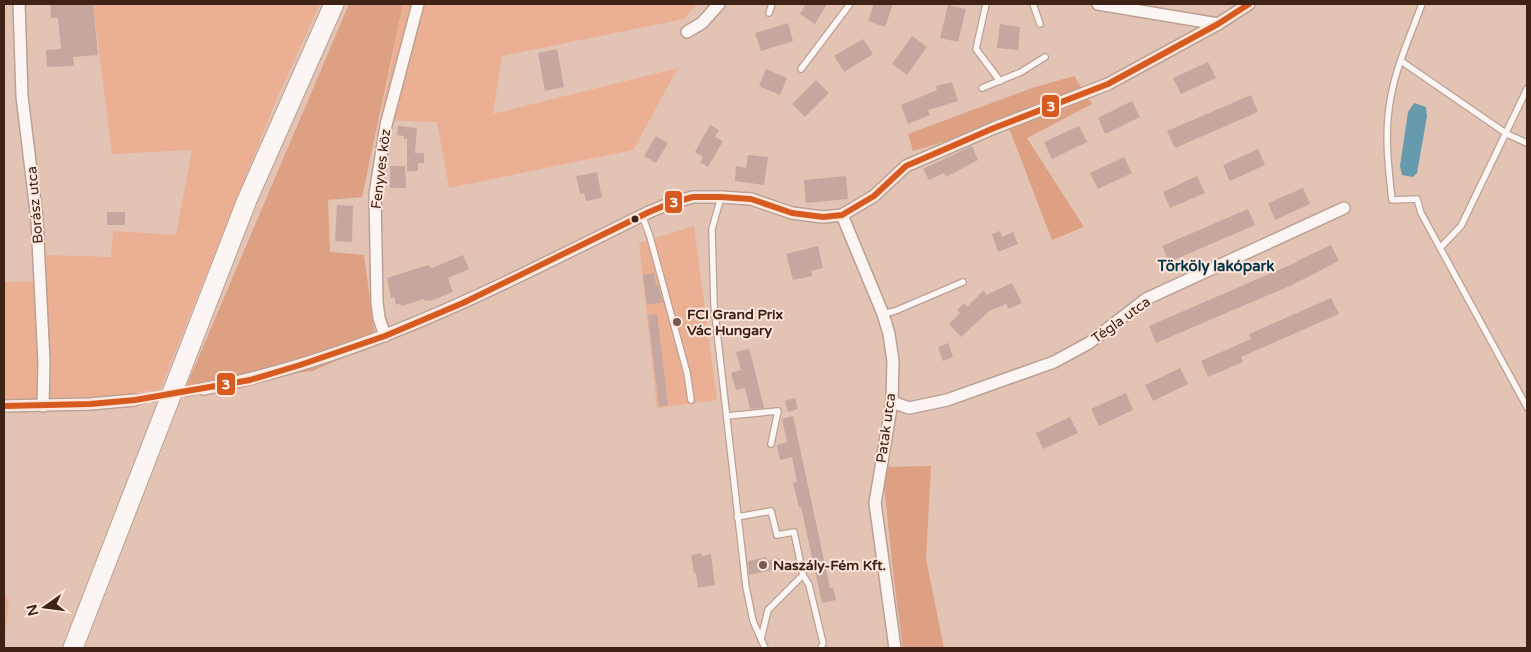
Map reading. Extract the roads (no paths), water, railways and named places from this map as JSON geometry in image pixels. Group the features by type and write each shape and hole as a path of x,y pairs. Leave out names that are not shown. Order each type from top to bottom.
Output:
{"highway":[{"path":"73,648 247,200 334,4"}],"street":[{"name":"Borász utca","path":"19,4 22,96 37,220 44,362 43,406"},
{"name":"Fenyves köz","path":"385,336 376,302 376,194 386,125 418,4"},
{"path":"687,32 702,23 719,4"},
{"path":"1098,4 1218,24"},
{"path":"203,389 250,380 385,336 463,303 642,215 671,203 693,197 721,197 751,199 792,213 823,217 842,214 874,196 906,166 994,128 1108,84 1218,24 1249,4"},
{"name":"Tégla utca","path":"892,402 909,408 947,400 1054,362 1089,343 1146,299 1344,208"},
{"name":"Patak utca","path":"842,214 883,314 889,334 893,361 892,402 875,503 896,648"},
{"path":"4,406 90,404 135,400"}],"lane":[{"path":"769,13 772,4"},
{"path":"800,70 850,4"},
{"path":"986,4 976,49 1000,81"},
{"path":"1033,4 1040,24"},
{"path":"1422,4 1390,96 1387,156 1392,200 1417,199 1421,213 1527,407"},
{"path":"982,88 1021,72 1045,57"},
{"path":"1401,61 1507,134 1527,143"},
{"path":"1440,248 1461,226 1507,134 1527,89"},
{"path":"721,197 712,229 714,305 746,587 753,621 765,648"},
{"path":"642,215 650,237 687,373 691,400"},
{"path":"883,314 895,311 963,282"},
{"path":"727,416 778,411 771,444"},
{"path":"737,517 771,511 777,536 794,532 803,575 810,585 823,644 821,648"},
{"path":"761,639 768,610 803,575"}],"water":[{"path":"1414,103 1426,107 1427,116 1417,173 1413,177 1402,175 1400,166 1408,112"}],"tunnel":[{"path":"135,400 203,389"}],"place":[{"name":"FCI Grand Prix Vác Hungary","path":"677,322"},
{"name":"Naszály-Fém Kft.","path":"763,565"}],"district":[{"name":"Törköly lakópark","path":"1216,266"}]}
